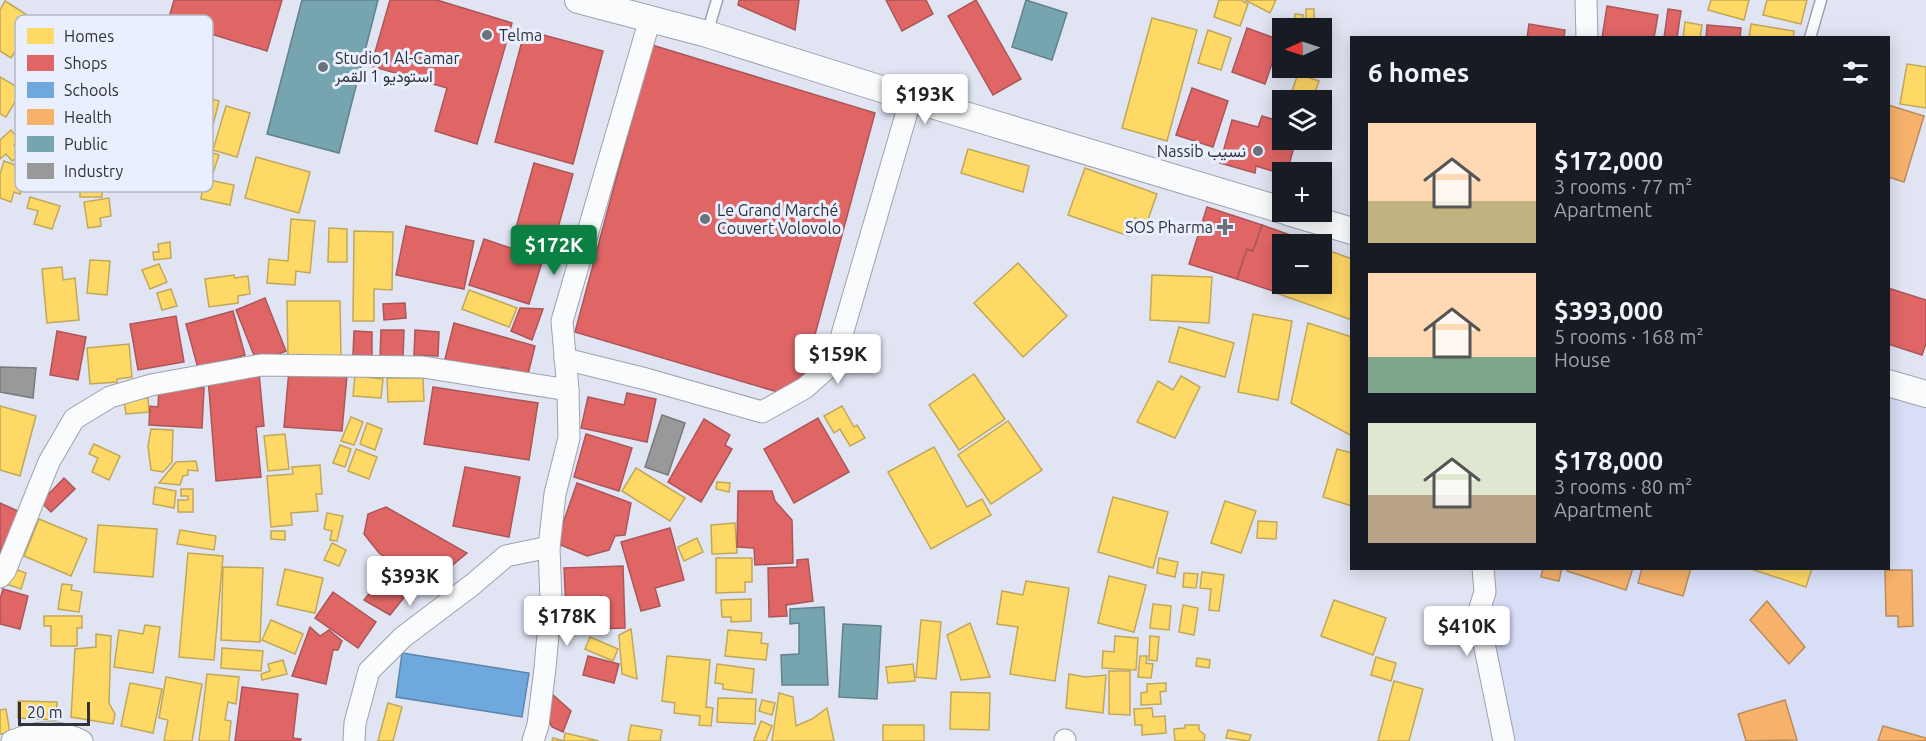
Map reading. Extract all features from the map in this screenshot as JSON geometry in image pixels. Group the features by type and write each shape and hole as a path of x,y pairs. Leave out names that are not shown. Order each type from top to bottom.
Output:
{"street":[{"path":"578,0 707,34 1272,207"},
{"path":"1586,0 1587,36"},
{"path":"533,741 538,725 550,612 549,547 555,494 569,438 568,390 561,321 650,19"},
{"path":"565,359 762,412 806,388 834,362 911,98"},
{"path":"1322,222 1350,230"},
{"path":"0,577 5,571 49,462 74,419 110,397 151,385 261,364 423,367 568,390"},
{"path":"1890,384 1926,394"},
{"path":"354,741 355,723 369,670 403,637 506,556 549,547"},
{"path":"1483,570 1485,592 1478,614 1504,741"},
{"path":"12,741 27,735 51,732 82,741"}],"lane":[{"path":"707,34 717,0"},
{"path":"1811,36 1821,0"}],"shaded area":[{"path":"1890,395 1926,405 1926,741 1510,741 1487,626 1495,570 1890,570"}],"building: Homes":[{"path":"1219,0 1241,0 1248,4 1240,26 1214,17"},
{"path":"1245,0 1276,0 1270,13"},
{"path":"1711,0 1749,0 1744,20 1708,10"},
{"path":"1767,0 1807,0 1801,24 1763,15"},
{"path":"5,1 27,15 15,15 15,52 11,58 0,51 0,10"},
{"path":"1306,9 1314,9 1314,18 1306,18"},
{"path":"1295,14 1303,15 1303,18 1295,18"},
{"path":"1152,18 1197,30 1167,141 1122,128"},
{"path":"1685,22 1702,25 1700,36 1683,36"},
{"path":"1751,24 1794,31 1793,36 1749,36"},
{"path":"1208,30 1231,38 1221,70 1198,63"},
{"path":"1907,64 1926,67 1926,108 1900,104"},
{"path":"0,77 15,86 15,102 6,117 0,114"},
{"path":"1297,78 1319,81 1316,90 1292,90"},
{"path":"213,99 219,101 213,125"},
{"path":"226,106 250,113 237,157 213,150"},
{"path":"11,130 15,135 15,159 12,161 6,154 0,159 0,140"},
{"path":"968,149 1029,166 1023,192 961,173"},
{"path":"213,153 219,155 213,173"},
{"path":"256,157 310,172 299,213 245,198"},
{"path":"4,161 15,165 15,192 21,192 20,194 14,192 11,202 0,198 0,174"},
{"path":"1085,168 1157,194 1147,222 1135,218 1129,236 1068,215"},
{"path":"213,181 234,185 230,205 201,199 202,192 213,192"},
{"path":"80,192 102,192 102,197 80,197"},
{"path":"30,197 60,206 52,229 34,224 38,211 27,208"},
{"path":"109,198 111,216 100,218 101,226 88,228 84,202"},
{"path":"291,219 315,221 310,273 296,271 295,285 267,283 269,259 288,261"},
{"path":"329,228 347,229 347,262 328,262"},
{"path":"354,231 393,232 392,290 374,289 374,321 353,321"},
{"path":"170,242 171,258 154,260 153,252 159,252 158,244"},
{"path":"1332,252 1350,258 1350,319 1279,294 1332,294"},
{"path":"90,260 110,261 107,295 87,293"},
{"path":"1018,263 1067,316 1023,357 974,303"},
{"path":"159,264 167,282 150,289 142,270"},
{"path":"62,267 63,280 75,278 79,320 47,323 42,269"},
{"path":"234,275 235,278 248,276 250,294 238,296 238,303 209,307 205,279"},
{"path":"1152,275 1212,277 1209,323 1150,320"},
{"path":"171,289 177,306 162,310 157,293"},
{"path":"469,290 517,308 509,327 462,309"},
{"path":"287,301 340,301 341,359 288,359"},
{"path":"1253,314 1292,321 1278,400 1238,392"},
{"path":"1308,323 1350,336 1350,435 1291,403"},
{"path":"1179,327 1234,343 1225,377 1169,362"},
{"path":"129,344 132,377 117,379 117,382 90,384 87,348"},
{"path":"974,374 1005,419 959,450 929,405"},
{"path":"355,376 383,379 381,398 353,396"},
{"path":"1181,376 1200,387 1175,438 1137,422 1158,381 1173,390"},
{"path":"387,378 423,378 424,401 388,402"},
{"path":"148,398 149,412 126,414 124,400"},
{"path":"0,406 36,416 20,476 0,470"},
{"path":"842,406 854,427 857,425 865,438 850,446 840,429 834,433 824,416"},
{"path":"351,417 363,422 354,445 341,441"},
{"path":"1008,421 1042,470 991,504 958,455"},
{"path":"367,423 382,429 375,450 360,444"},
{"path":"151,429 173,430 172,462 163,472 151,470 148,446"},
{"path":"285,434 289,469 268,471 264,436"},
{"path":"94,444 120,456 109,480 92,472 98,458 89,454"},
{"path":"340,445 351,449 345,467 333,463"},
{"path":"934,447 967,507 982,499 991,515 931,549 888,472"},
{"path":"356,449 377,457 369,479 348,471"},
{"path":"1337,449 1350,452 1350,505 1323,497"},
{"path":"196,461 198,471 188,470 188,475 183,476 180,485 159,483 176,462"},
{"path":"320,465 322,494 316,494 318,511 291,513 292,525 271,527 267,476 293,474 292,467"},
{"path":"636,468 685,498 670,521 622,491"},
{"path":"717,482 730,483 729,492 716,489"},
{"path":"155,487 176,491 174,508 153,504"},
{"path":"181,489 193,489 193,512 178,512 178,500 188,500 188,496 181,496"},
{"path":"1113,497 1168,512 1153,568 1098,552"},
{"path":"1225,501 1256,511 1241,553 1211,543"},
{"path":"327,513 343,516 337,541 330,540 332,531 324,529"},
{"path":"39,519 87,539 71,576 24,556"},
{"path":"1258,521 1277,522 1276,539 1257,538"},
{"path":"735,523 737,553 712,554 711,525"},
{"path":"98,525 157,529 153,577 94,572"},
{"path":"180,530 216,536 214,550 177,544"},
{"path":"271,531 285,531 285,540 271,539"},
{"path":"697,538 703,552 684,561 678,547"},
{"path":"332,543 346,550 339,566 324,560"},
{"path":"188,553 223,556 214,660 179,657"},
{"path":"716,558 752,558 752,582 745,582 745,592 716,593"},
{"path":"1159,558 1178,562 1175,577 1157,573"},
{"path":"223,567 263,568 260,642 221,640"},
{"path":"12,568 26,573 21,589 6,584"},
{"path":"285,569 323,578 315,613 277,605"},
{"path":"1754,570 1811,570 1806,587"},
{"path":"1202,572 1224,575 1219,611 1209,610 1211,589 1200,588"},
{"path":"1184,573 1198,574 1196,588 1183,587"},
{"path":"1109,576 1146,585 1134,632 1098,623"},
{"path":"1026,581 1069,588 1055,681 1010,674 1018,627 997,624 1002,591 1023,595"},
{"path":"62,584 72,585 71,590 82,592 79,612 58,609"},
{"path":"751,599 751,621 731,622 731,617 722,617 721,600"},
{"path":"1334,600 1386,618 1373,655 1321,636"},
{"path":"1153,604 1171,606 1169,630 1150,628"},
{"path":"1183,605 1198,608 1194,635 1179,632"},
{"path":"44,616 82,616 82,628 77,628 77,646 51,646 51,626 44,626"},
{"path":"271,620 303,634 295,654 262,640"},
{"path":"921,620 941,622 936,679 916,677"},
{"path":"970,623 990,677 961,680 947,635"},
{"path":"145,625 160,627 153,673 114,667 119,630 143,634"},
{"path":"631,629 637,679 622,674 619,635"},
{"path":"728,630 762,633 761,643 768,644 766,660 725,656"},
{"path":"96,634 111,636 109,703 115,714 113,724 71,717 75,649 96,647"},
{"path":"1115,636 1138,638 1136,670 1102,668 1103,651 1114,652"},
{"path":"1150,636 1159,637 1157,661 1149,660"},
{"path":"590,637 618,649 613,661 585,649"},
{"path":"222,648 263,651 261,671 221,668"},
{"path":"667,656 710,660 706,707 713,708 711,726 699,725 700,716 674,713 675,703 662,701"},
{"path":"1140,656 1147,656 1146,663 1153,664 1151,678 1138,677"},
{"path":"1376,657 1396,663 1391,681 1371,675"},
{"path":"1197,658 1210,660 1209,668 1196,666"},
{"path":"283,660 287,674 262,680 261,674 270,671 268,664"},
{"path":"717,664 754,669 752,693 723,689 723,684 715,683"},
{"path":"913,664 915,681 888,683 886,667"},
{"path":"1109,671 1130,671 1130,715 1109,714"},
{"path":"207,674 239,677 236,704 228,702 225,720 231,721 229,741 199,741"},
{"path":"1069,674 1085,677 1106,675 1103,713 1066,708"},
{"path":"166,677 202,684 192,741 164,741 168,720 159,718"},
{"path":"1394,681 1423,689 1409,741 1378,741"},
{"path":"130,683 162,689 153,733 121,726"},
{"path":"1166,683 1166,691 1160,692 1161,704 1141,705 1141,693 1147,692 1147,684"},
{"path":"951,692 990,693 989,730 950,729"},
{"path":"779,693 793,697 796,726 812,719 827,708 834,741 772,741"},
{"path":"718,698 756,699 755,724 717,722"},
{"path":"762,700 775,703 772,715 759,711"},
{"path":"18,701 57,702 56,720 18,718"},
{"path":"388,703 402,707 393,741 378,741"},
{"path":"1152,708 1153,717 1165,716 1166,733 1142,735 1142,725 1135,725 1134,709"},
{"path":"6,709 10,733 0,734 0,710"},
{"path":"761,721 772,726 766,741 756,741 754,740"},
{"path":"631,725 662,730 660,741 628,741"},
{"path":"883,725 924,725 924,741 883,741"},
{"path":"1185,725 1199,725 1199,730 1205,735 1204,741 1175,741 1174,729 1185,728"},
{"path":"1228,730 1251,735 1249,741 1226,738"},
{"path":"565,733 599,741 564,741"}],"building: Shops":[{"path":"174,0 282,0 267,51 213,35 213,15 170,15"},
{"path":"390,0 437,0 512,23 477,144 435,131 447,88 371,66"},
{"path":"739,0 799,0 795,30 738,5"},
{"path":"886,0 926,0 933,14 902,31"},
{"path":"976,0 1021,79 993,95 948,16"},
{"path":"1607,6 1658,15 1654,36 1602,36"},
{"path":"1668,9 1681,11 1677,36 1664,36"},
{"path":"1529,24 1565,30 1564,36 1527,36"},
{"path":"1707,25 1741,28 1740,36 1706,36"},
{"path":"1247,28 1272,37 1272,63 1265,84 1232,72"},
{"path":"525,30 603,51 573,164 495,142"},
{"path":"652,45 875,113 803,379 781,393 575,332"},
{"path":"1192,88 1228,101 1213,147 1176,135"},
{"name":"Nassib نسيب","path":"1262,116 1272,119 1272,150 1293,150 1290,162 1272,162 1272,171 1256,166 1255,173 1220,163 1232,120 1258,127"},
{"path":"534,163 573,174 551,253 512,242"},
{"path":"1207,207 1262,225 1253,251 1247,249 1237,279 1189,264"},
{"path":"1262,225 1287,234 1272,234 1272,291 1237,279 1247,249 1253,251"},
{"path":"406,226 474,241 464,289 396,275"},
{"path":"484,239 543,259 529,304 469,285"},
{"path":"1890,289 1926,300 1926,343 1922,355 1890,345"},
{"path":"265,298 286,351 257,363 236,310"},
{"path":"405,303 406,318 384,320 383,304"},
{"path":"520,308 543,309 532,340 511,331"},
{"path":"233,311 245,355 198,368 186,324"},
{"path":"176,316 184,362 138,370 130,324"},
{"path":"454,323 535,346 528,374 501,367 498,374 445,359"},
{"path":"381,330 404,330 403,358 380,357"},
{"path":"415,330 439,332 438,356 414,355"},
{"path":"57,331 86,337 78,380 50,375"},
{"path":"354,331 372,332 372,356 353,355"},
{"path":"289,370 347,375 342,431 284,427"},
{"path":"259,373 264,426 256,427 261,477 216,481 208,377"},
{"path":"159,386 204,388 202,428 149,425 150,406 158,407"},
{"path":"433,387 538,403 529,460 424,444"},
{"path":"627,393 656,399 647,442 581,428 588,397 624,405"},
{"path":"818,418 849,472 794,503 764,449"},
{"path":"704,419 730,435 725,445 732,449 701,502 668,482"},
{"path":"586,434 632,448 619,491 574,477"},
{"path":"465,467 520,477 509,537 453,526"},
{"path":"64,478 75,489 51,512 41,502"},
{"path":"577,483 631,503 625,535 615,536 609,550 587,556 556,543"},
{"path":"738,491 772,491 775,501 792,520 793,563 755,565 754,548 737,547"},
{"path":"0,503 20,512 0,562"},
{"path":"386,507 467,553 427,586 379,553 364,534 368,514"},
{"path":"670,528 684,580 655,588 660,606 641,611 621,542"},
{"path":"808,559 813,601 786,605 787,616 769,617 768,568 797,567 797,560"},
{"path":"623,566 625,628 567,630 564,568"},
{"path":"390,568 414,585 390,615 364,600"},
{"path":"3,589 28,596 20,629 0,624 0,599"},
{"path":"333,592 376,622 358,648 315,618"},
{"path":"310,627 320,636 329,630 342,641 338,650 333,650 326,684 292,676"},
{"path":"588,656 619,664 614,683 583,675"},
{"path":"242,687 298,694 293,738 301,739 300,741 235,741"},
{"path":"551,693 571,711 563,732 552,727 544,712"}],"building: Schools":[{"path":"402,653 529,673 522,717 396,697"}],"building: Health":[{"path":"1890,106 1924,116 1904,182 1890,178"},
{"path":"1543,570 1562,570 1559,581 1541,577"},
{"path":"1567,570 1632,570 1626,590"},
{"path":"1641,570 1690,570 1683,596 1638,583"},
{"path":"1885,570 1912,570 1913,626 1898,627 1898,616 1886,616"},
{"path":"1767,601 1805,647 1789,664 1750,620"},
{"path":"1785,700 1797,740 1746,741 1738,714"},
{"path":"1883,726 1926,738 1926,741 1878,741"}],"building: Public":[{"name":"Studio1 Al-Camar استوديو 1 القمر","path":"302,0 378,0 339,153 267,134"},
{"path":"1026,0 1067,13 1052,60 1012,47"},
{"path":"824,607 828,685 782,685 781,655 799,654 799,623 790,624 790,609"},
{"path":"843,624 881,626 877,699 839,697"}],"building: Industry":[{"path":"0,367 36,368 33,398 0,392"},
{"path":"662,415 685,423 668,475 645,467"}],"place":[{"name":"Telma","path":"487,35"},
{"name":"Studio1 Al-Camar استوديو 1 القمر","path":"323,67"},
{"name":"Nassib نسيب","path":"1258,151"},
{"name":"Le Grand Marché Couvert Volovolo","path":"705,219"},
{"name":"SOS Pharma","path":"1225,227"}]}
